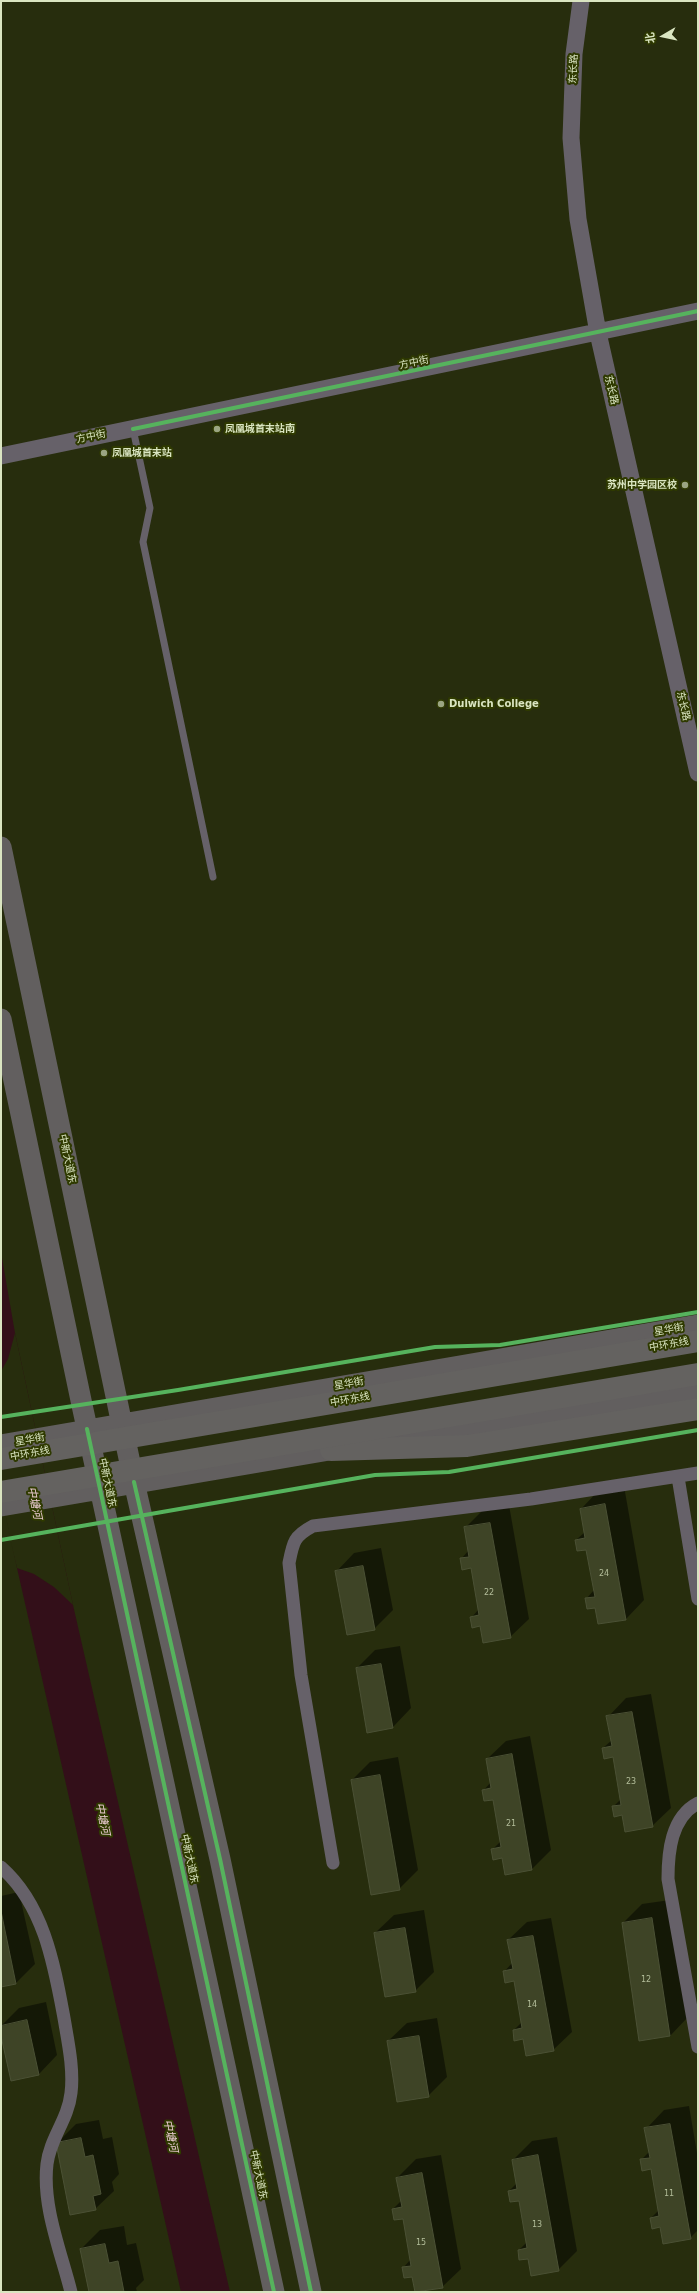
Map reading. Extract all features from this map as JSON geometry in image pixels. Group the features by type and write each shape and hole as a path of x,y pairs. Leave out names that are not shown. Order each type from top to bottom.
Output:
{"highway":[{"name":"中环东线","path":"1,1459 698,1340"},
{"path":"2,1501 698,1374"},
{"path":"331,1450 467,1446 693,1410"}],"main road":[{"name":"中新大道东","path":"1,847 134,1482 221,1867 311,2292"},
{"name":"中新大道东","path":"1,1019 87,1429 274,2292"},
{"name":"星华街","path":"1,1445 698,1325"},
{"path":"2,1501 50,1497 101,1489 134,1482 698,1388"}],"street":[{"name":"东长路","path":"581,1 574,54 571,138 578,219 598,333 698,773"},
{"name":"方中街","path":"1,456 698,311"},
{"path":"333,1864 301,1675 289,1563 292,1545 299,1534 313,1526 531,1499 698,1473"},
{"path":"678,1477 698,1599"},
{"path":"698,1803 687,1809 679,1818 668,1861 668,1879 698,2047"},
{"path":"1,1867 13,1878 27,1897 39,1920 50,1953 67,2036 71,2091 68,2113 51,2146 47,2165 47,2188 51,2217 71,2292"}],"lane":[{"path":"133,429 150,508 143,542 214,877"}],"water":[{"name":"中塘河","path":"1,1252 15,1333 73,1605 230,2292 181,2292 17,1568 1,1491"}],"pier":[{"path":"15,1333 73,1605 54,1587 34,1574 17,1568 10,1538 1,1491 1,1371 8,1359"}],"building":[{"path":"605,1504 626,1620 598,1624 595,1608 587,1609 585,1598 595,1597 586,1550 577,1551 575,1540 585,1538 580,1509"},
{"path":"490,1523 511,1638 483,1643 480,1626 472,1628 470,1617 479,1615 471,1568 462,1570 460,1558 469,1557 464,1527"},
{"path":"363,1566 375,1630 347,1635 335,1571"},
{"path":"381,1664 393,1728 367,1733 356,1668"},
{"path":"632,1712 653,1827 625,1832 622,1815 614,1817 612,1806 621,1805 613,1757 604,1759 602,1748 612,1746 606,1716"},
{"path":"512,1754 532,1870 505,1875 502,1858 493,1860 491,1849 501,1847 493,1800 484,1801 482,1790 491,1788 486,1759"},
{"path":"380,1775 400,1890 371,1895 351,1780"},
{"path":"1,1911 16,1984 1,1987"},
{"path":"652,1918 670,2036 639,2041 622,1923"},
{"path":"405,1928 416,1992 385,1997 374,1933"},
{"path":"533,1936 554,2051 526,2056 523,2039 514,2041 513,2030 522,2028 514,1981 505,1983 503,1971 513,1969 507,1940"},
{"path":"27,2020 39,2075 11,2081 1,2036 1,2026"},
{"path":"419,2036 429,2097 397,2102 387,2041"},
{"path":"670,2124 691,2239 663,2244 660,2227 652,2229 650,2218 659,2216 651,2169 642,2171 640,2159 650,2158 644,2128"},
{"path":"81,2138 85,2157 93,2155 101,2194 93,2196 96,2210 70,2215 56,2143"},
{"path":"538,2155 559,2271 531,2276 528,2259 519,2260 518,2250 527,2248 519,2201 510,2202 508,2191 517,2189 512,2160"},
{"path":"422,2173 443,2288 415,2292 412,2277 404,2278 402,2267 411,2266 403,2219 394,2220 392,2209 402,2207 396,2178"},
{"path":"105,2244 109,2263 118,2261 124,2292 89,2292 80,2249"}],"cycle path":[{"path":"133,429 698,311"},
{"path":"1,1417 178,1390 435,1347 500,1345 698,1312"},
{"path":"87,1429 274,2292"},
{"path":"1,1540 375,1475 449,1472 698,1430"},
{"path":"134,1482 220,1859 311,2292"}],"place":[{"name":"凤凰城首末站南","path":"217,429"},
{"name":"凤凰城首末站","path":"104,453"},
{"name":"苏州中学园区校","path":"685,485"},
{"name":"Dulwich College","path":"441,704"}]}
